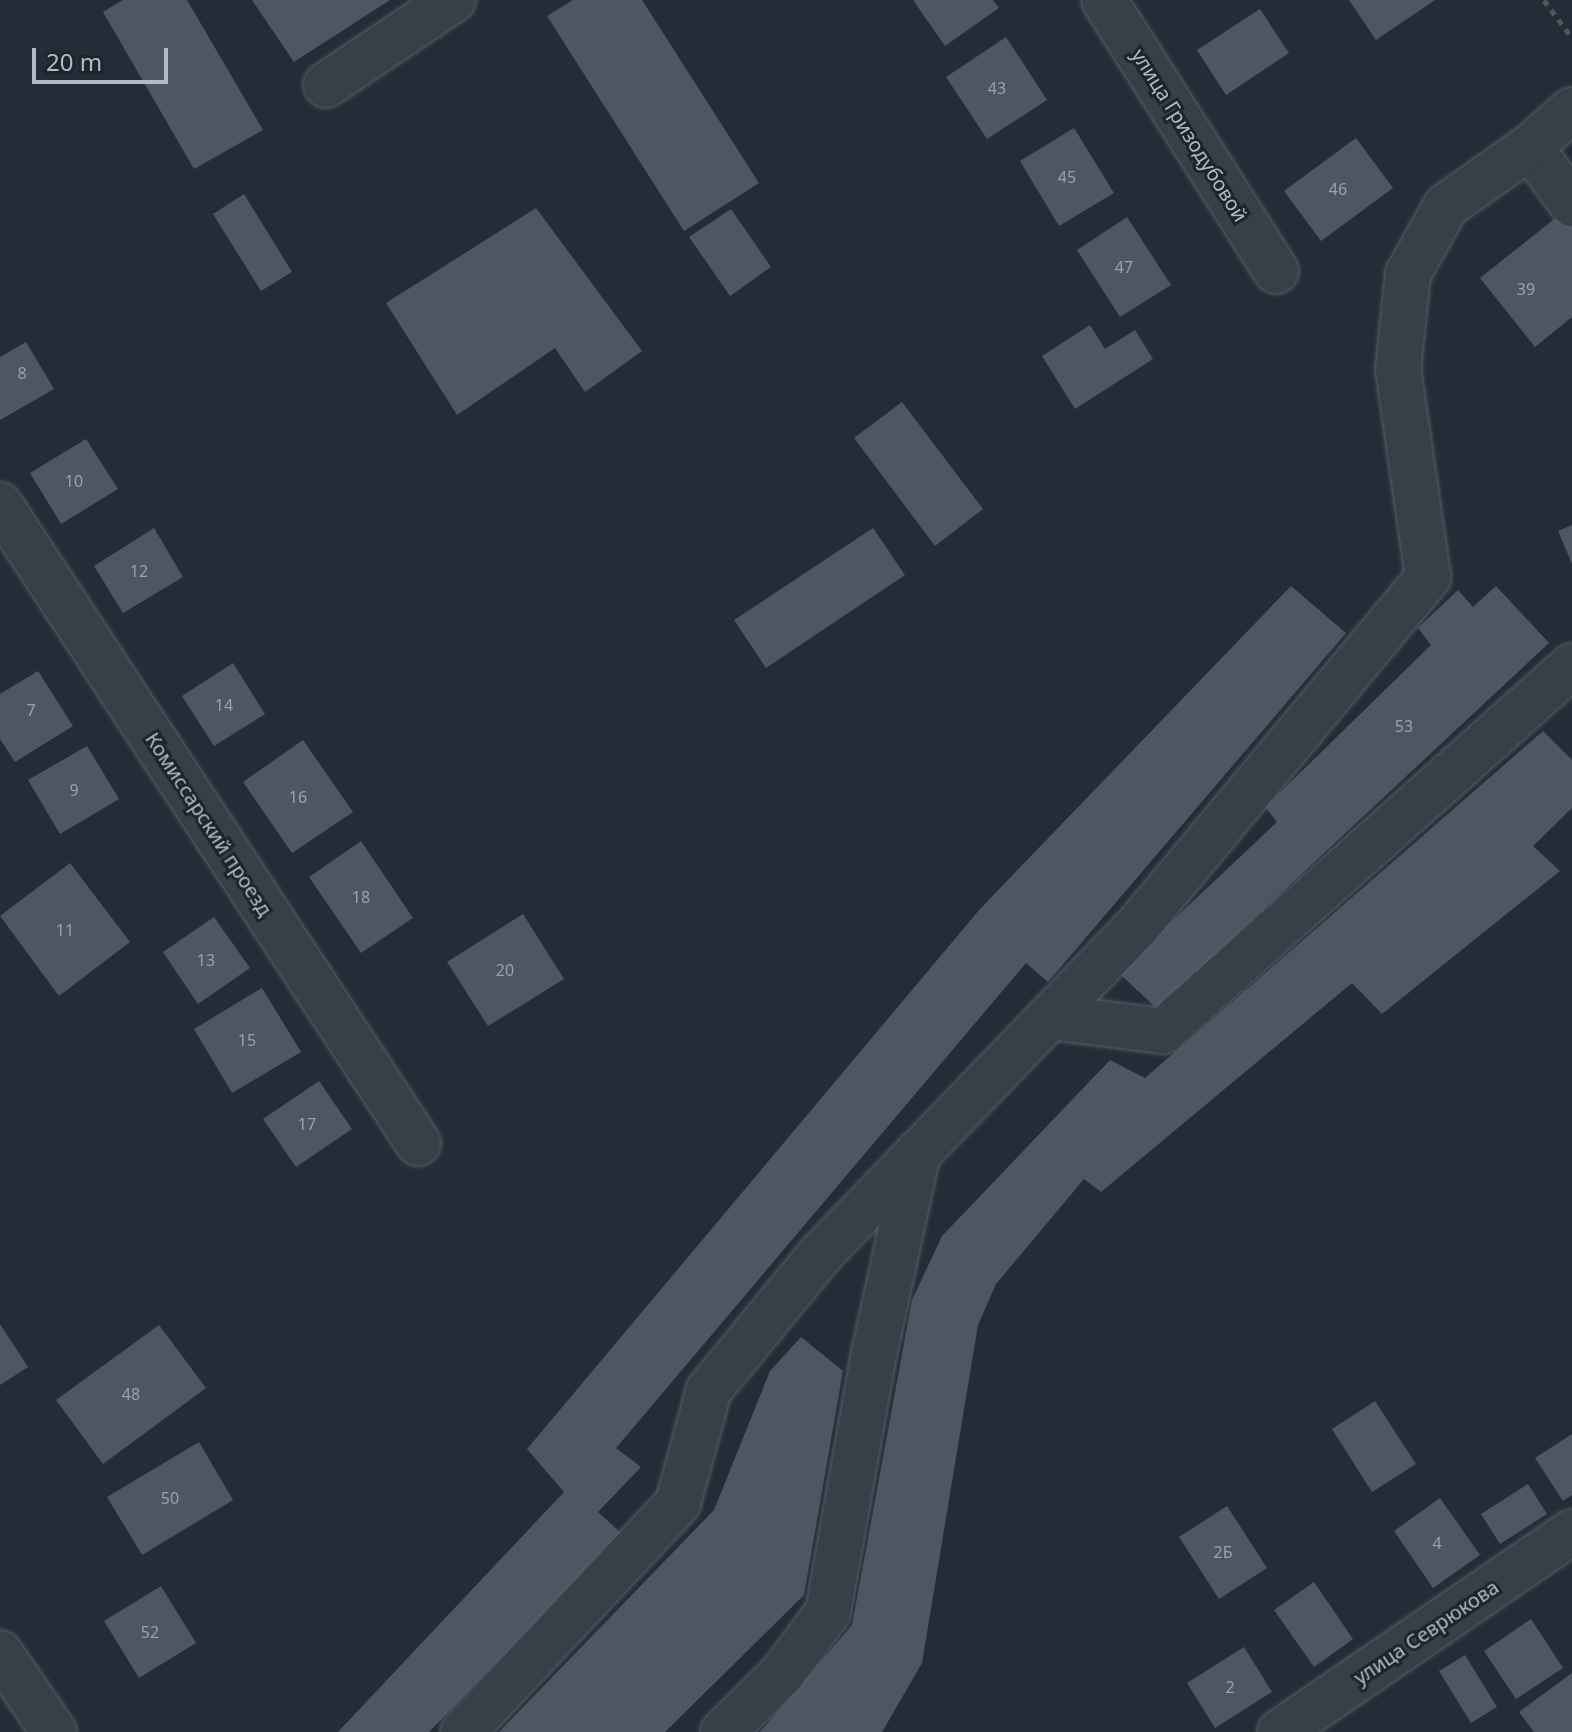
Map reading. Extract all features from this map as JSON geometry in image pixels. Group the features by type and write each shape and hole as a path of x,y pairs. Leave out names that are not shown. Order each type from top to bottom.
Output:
{"street":[{"path":"326,85 453,0"},
{"name":"улица Гризодубовой","path":"1104,0 1276,271"},
{"path":"463,1732 678,1503 709,1390 820,1255 1136,928 1428,577 1398,370 1408,274 1446,206 1530,147 1572,110"},
{"path":"1530,147 1572,204"},
{"name":"Комиссарский проезд","path":"0,505 418,1143"},
{"path":"1050,1017 1163,1031 1572,666"},
{"path":"723,1732 782,1674 828,1612 874,1354 918,1153"},
{"name":"улица Севрюкова","path":"1280,1732 1572,1532"},
{"path":"0,1653 47,1723"}],"path":[{"path":"1544,0 1572,38"}],"building":[{"path":"123,0 187,0 263,130 194,169 103,12"},
{"path":"252,0 390,0 294,62"},
{"path":"573,0 642,0 759,183 684,231 547,16"},
{"path":"913,0 993,0 999,8 945,46"},
{"path":"1349,0 1435,0 1376,40"},
{"path":"1260,9 1289,53 1226,95 1197,50"},
{"path":"1006,37 1047,100 987,139 946,77"},
{"path":"1074,128 1114,193 1059,226 1020,161"},
{"path":"1356,138 1393,188 1321,241 1284,191"},
{"path":"244,194 292,272 261,291 213,214"},
{"path":"1572,205 1572,317 1535,347 1480,278"},
{"path":"536,208 642,351 585,392 555,348 457,415 386,303"},
{"path":"731,209 771,267 730,296 689,237"},
{"path":"1127,217 1171,285 1120,317 1077,250"},
{"path":"1090,325 1105,349 1135,330 1153,359 1075,409 1042,356"},
{"path":"26,342 54,389 0,420 0,357"},
{"path":"902,402 983,509 935,546 854,438"},
{"path":"86,439 118,489 61,524 30,473"},
{"path":"1572,525 1572,564 1558,531"},
{"path":"154,528 183,577 123,613 94,566"},
{"path":"873,528 905,575 766,668 734,620"},
{"path":"1291,586 1346,633 1048,982 1026,963 616,1448 641,1467 598,1512 622,1534 429,1732 338,1732 564,1492 527,1449 980,909"},
{"path":"1496,586 1549,643 1157,1009 1118,972 1277,822 1265,807 1431,645 1418,628 1458,590 1473,607"},
{"path":"233,663 265,714 214,746 182,696"},
{"path":"38,671 73,726 15,762 0,739 0,694"},
{"path":"1543,731 1572,760 1572,808 1533,846 1560,871 1382,1014 1352,983 1101,1192 1084,1179 996,1284 978,1325 922,1663 882,1732 760,1732 852,1625 912,1300 942,1236 1110,1060 1145,1078"},
{"path":"303,740 353,812 292,853 243,782"},
{"path":"87,746 119,799 60,834 28,780"},
{"path":"361,841 413,918 361,953 309,877"},
{"path":"70,863 130,942 59,996 0,916"},
{"path":"523,914 564,979 488,1026 447,962"},
{"path":"214,917 250,968 198,1004 163,952"},
{"path":"262,988 301,1052 232,1093 194,1029"},
{"path":"319,1081 352,1129 296,1167 263,1119"},
{"path":"0,1324 28,1367 0,1385"},
{"path":"159,1325 206,1388 103,1464 56,1400"},
{"path":"801,1337 843,1371 804,1595 665,1732 499,1732 714,1510 770,1371"},
{"path":"1375,1401 1416,1464 1372,1492 1332,1429"},
{"path":"1572,1434 1572,1495 1563,1501 1535,1458"},
{"path":"199,1442 233,1500 142,1555 107,1497"},
{"path":"1528,1484 1547,1514 1500,1544 1481,1514"},
{"path":"1440,1498 1480,1555 1433,1588 1394,1531"},
{"path":"1227,1506 1267,1568 1219,1599 1179,1537"},
{"path":"1314,1582 1353,1639 1314,1667 1274,1610"},
{"path":"161,1586 196,1643 139,1678 104,1621"},
{"path":"1531,1619 1563,1668 1516,1699 1484,1651"},
{"path":"1244,1647 1272,1692 1215,1728 1187,1683"},
{"path":"1465,1655 1497,1707 1471,1723 1439,1671"},
{"path":"1572,1673 1572,1732 1534,1732 1519,1712"}]}
